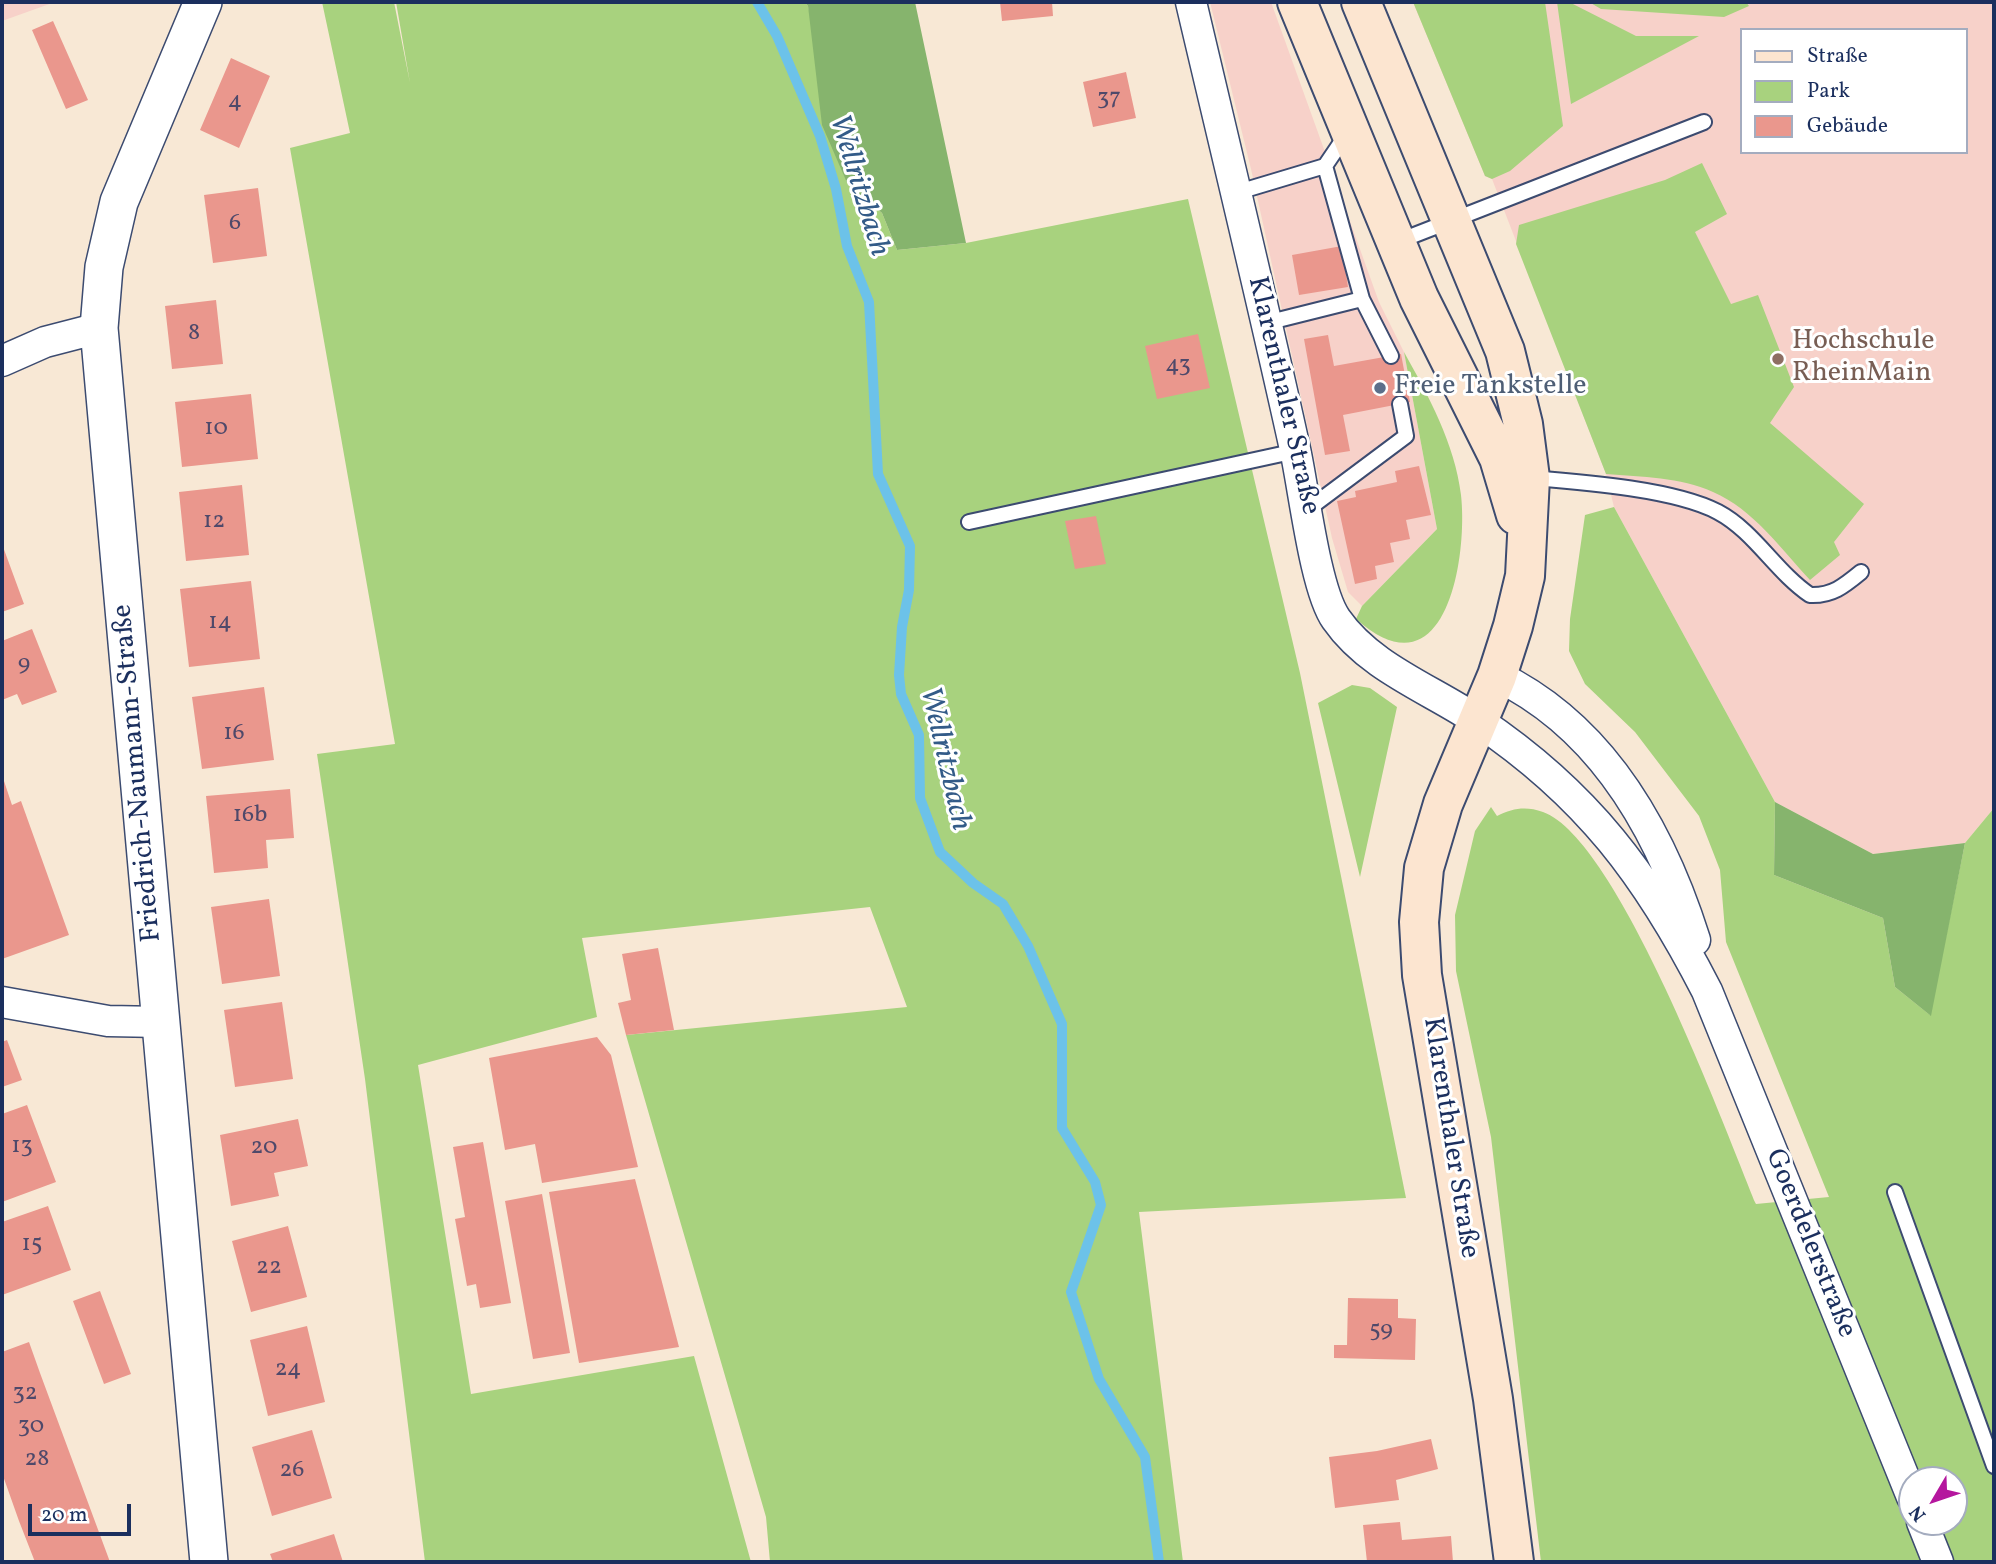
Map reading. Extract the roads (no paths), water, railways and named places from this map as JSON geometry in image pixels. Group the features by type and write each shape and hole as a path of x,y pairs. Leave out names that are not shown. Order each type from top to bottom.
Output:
{"main road":[{"name":"Klarenthaler Straße","path":"1297,2 1445,355 1499,457 1521,534 1525,576"},
{"name":"Klarenthaler Straße","path":"1361,2 1506,351 1523,424 1530,478 1525,576 1497,676 1443,804 1424,868 1420,935 1422,975 1493,1399 1514,1562"}],"street":[{"name":"Friedrich-Naumann-Straße","path":"203,2 120,202 104,267 99,328 209,1562"},
{"name":"Klarenthaler Straße","path":"1192,5 1296,451 1327,604 1336,620 1360,647 1477,720"},
{"path":"2,361 45,342 99,328"},
{"name":"Goerdelerstraße","path":"1497,676 1521,688 1560,715 1608,765 1634,802 1677,882 1700,954 1707,991"},
{"name":"Goerdelerstraße","path":"1477,720 1545,770 1603,828 1668,918 1707,991 1899,1466"},
{"path":"2,1002 108,1021 161,1022"},
{"path":"1928,1536 1938,1562"}],"lane":[{"path":"1396,242 1704,122"},
{"path":"1236,193 1325,166 1349,131"},
{"path":"1325,166 1362,299 1391,356"},
{"path":"1266,323 1362,299"},
{"path":"1307,510 1406,436 1400,404"},
{"path":"969,522 1296,451"},
{"path":"1530,478 1587,482 1636,490 1717,512 1810,595 1823,596 1838,591 1861,572"},
{"path":"1895,1192 1994,1465"}],"waterway":[{"name":"Wellritzbach","path":"757,2 777,36 820,136 836,189 847,246 869,302 878,474 910,546 909,590 902,627 899,675 901,694 919,735 920,798 940,852 973,883 1003,904 1028,946 1062,1024 1062,1128 1095,1182 1101,1205 1071,1292 1099,1379 1145,1457 1159,1562"}],"place":[{"name":"Hochschule RheinMain","path":"1778,359"},
{"name":"Freie Tankstelle","path":"1380,388"}]}
